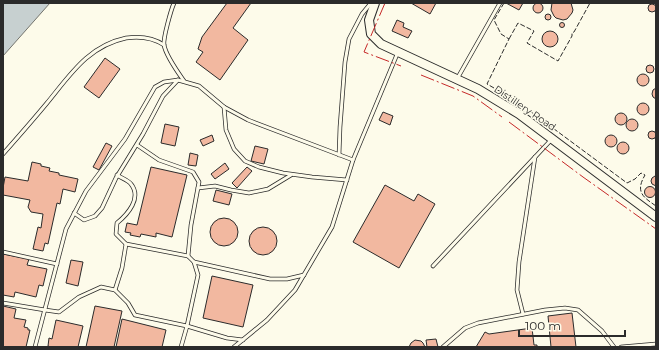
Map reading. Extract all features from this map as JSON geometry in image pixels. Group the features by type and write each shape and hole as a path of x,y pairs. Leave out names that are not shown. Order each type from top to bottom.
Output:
{"street":[{"name":"Distillery Road","path":"375,3 369,20 371,34 381,44 478,89 519,114 656,217"}],"lane":[{"path":"164,45 167,27 174,3"},
{"path":"338,155 349,39 362,14 371,3"},
{"path":"457,79 500,3"},
{"path":"3,154 76,67 99,48 116,40 145,37 158,41 164,45 184,82"},
{"path":"234,347 267,320 294,290 332,227 353,160 398,52"},
{"path":"35,347 66,229 86,191 125,139 155,87 164,82 178,80 199,86 224,107 248,120 353,160"},
{"path":"74,213 84,220 95,216 102,208 117,175 144,134 163,96 178,80"},
{"path":"224,107 226,130 234,149 245,161 259,167 292,174 347,180"},
{"path":"433,266 552,139"},
{"path":"137,145 159,160 178,168 193,172 199,182 191,225 188,256"},
{"path":"523,314 517,290 519,262 535,157"},
{"path":"198,188 215,186 249,192 268,189 292,174"},
{"path":"117,175 131,183 135,194 133,204 126,215 118,223 116,234 126,244 188,256 194,262 198,275 181,347"},
{"path":"115,290 122,268 126,244"},
{"path":"3,252 57,264"},
{"path":"194,262 270,279 287,279 304,275"},
{"path":"3,303 60,312 79,297 101,286 115,290 128,303 135,315 187,326 227,338 243,340"},
{"path":"443,347 465,328 478,323 545,310 565,308 578,310 602,331 614,347"},
{"path":"621,347 656,344"}],"shaded area":[{"path":"3,3 50,3 3,56"}],"building":[{"path":"227,3 251,3 233,28 248,40 220,80 196,62 203,52 198,49 202,37"},
{"path":"411,3 436,3 430,14"},
{"path":"506,3 523,3 519,10"},
{"path":"536,3 540,3 543,8 540,13 536,13 533,10 533,6"},
{"path":"552,3 571,3 573,10 572,13 567,19 563,20 556,18 551,10"},
{"path":"650,4 654,4 656,8 654,12 650,12 648,10 648,6"},
{"path":"548,14 551,17 548,20 545,17"},
{"path":"397,20 404,23 403,27 412,31 408,38 392,31"},
{"path":"562,22 565,25 562,28 559,25"},
{"path":"547,31 553,31 558,36 556,45 553,47 547,47 542,42 542,36"},
{"path":"105,58 120,69 99,98 84,87"},
{"path":"648,65 652,65 654,69 652,73 648,73 646,71 646,67"},
{"path":"645,74 648,75 648,85 641,86 638,85 637,78 638,75"},
{"path":"656,88 656,99 652,94 653,90"},
{"path":"645,103 648,104 648,114 641,115 638,114 637,107 638,104"},
{"path":"383,112 393,116 390,125 379,120"},
{"path":"621,113 625,115 627,119 625,123 621,125 617,123 615,119 617,115"},
{"path":"632,119 636,121 638,125 636,129 632,131 628,129 626,125 628,121"},
{"path":"165,124 179,127 175,146 161,143"},
{"path":"650,131 654,131 656,135 654,139 650,139 648,137 648,133"},
{"path":"212,135 214,141 203,146 200,140"},
{"path":"613,135 616,136 616,146 609,147 606,146 605,139 606,136"},
{"path":"625,142 628,143 628,153 621,154 618,153 617,146 618,143"},
{"path":"106,143 112,146 99,170 93,167"},
{"path":"255,146 268,149 264,164 251,161"},
{"path":"190,153 198,155 196,166 188,165"},
{"path":"32,162 50,168 49,171 59,173 59,175 78,179 75,192 63,189 60,204 57,203 48,244 45,243 43,251 33,249 38,227 41,228 43,214 31,212 28,207 30,200 3,195 5,177 28,181"},
{"path":"225,163 229,169 215,179 211,174"},
{"path":"151,167 187,175 172,237 156,233 156,237 141,234 140,237 130,235 131,233 125,232 127,223 137,225"},
{"path":"247,167 252,171 237,188 232,183"},
{"path":"655,176 656,186 652,184 651,181"},
{"path":"385,185 414,201 418,194 435,204 399,268 353,242"},
{"path":"648,187 652,187 654,188 654,196 648,197 645,194 645,190"},
{"path":"216,190 232,194 229,205 213,201"},
{"path":"224,218 234,222 238,232 234,242 224,246 214,242 210,232 214,222"},
{"path":"263,227 273,231 277,241 273,251 263,255 253,251 249,241 253,231"},
{"path":"3,254 29,259 27,265 47,269 43,286 39,285 36,297 15,292 14,297 3,295"},
{"path":"71,260 83,262 78,286 66,283"},
{"path":"212,276 253,285 243,327 203,318"},
{"path":"3,306 16,309 14,318 26,320 24,327 30,330 26,347 3,347"},
{"path":"95,306 122,311 114,347 86,347"},
{"path":"572,313 576,347 551,347 548,316"},
{"path":"122,319 166,330 162,347 116,347"},
{"path":"56,320 83,326 78,347 48,346 49,338 52,339"},
{"path":"532,328 534,345 537,345 537,347 476,347 485,332 489,334"},
{"path":"436,339 438,347 427,347 426,340"},
{"path":"415,340 421,341 425,347 409,347"}],"fence":[{"path":"504,3 494,20 501,34 509,39 487,84 515,100 627,183 635,179 641,173 645,175 641,186 642,194 647,200 656,206"},
{"path":"509,39 518,23 534,31 527,43 558,61 572,36 572,33 574,32 590,3"}],"power":[{"path":"385,3 364,52 401,66"},
{"path":"421,75 473,96 502,117"},
{"path":"509,122 656,229"}]}
